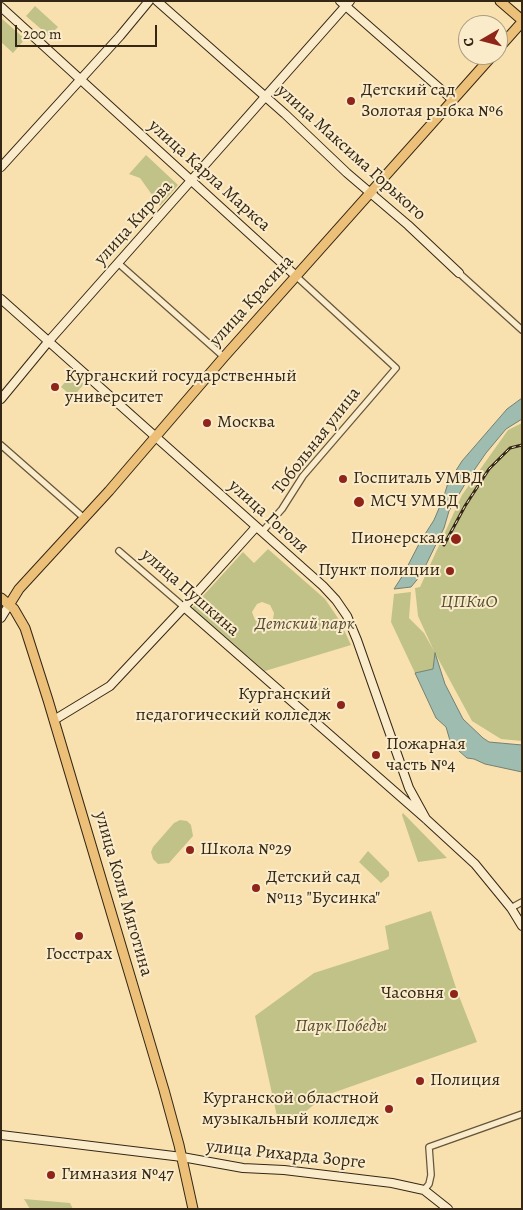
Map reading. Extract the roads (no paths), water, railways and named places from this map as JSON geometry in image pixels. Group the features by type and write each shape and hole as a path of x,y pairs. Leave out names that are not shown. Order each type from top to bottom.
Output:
{"main road":[{"path":"500,1 522,21 508,37"},
{"name":"улица Красина","path":"10,605 19,589 484,65"},
{"name":"улица Коли Мяготина","path":"1,598 19,616 30,640 164,1090 182,1157 193,1209"}],"street":[{"path":"1,167 81,80 149,1"},
{"name":"улица Максима Горького","path":"158,1 522,330"},
{"path":"345,3 453,100"},
{"name":"улица Кирова","path":"1,400 48,342 191,182 345,3"},
{"name":"улица Карла Маркса","path":"1,7 396,368"},
{"path":"118,263 224,357"},
{"name":"улица Гоголя","path":"1,299 323,586 336,600 347,616 357,640 409,788 426,819"},
{"name":"Тобольная улица","path":"54,720 110,686 259,529 282,509 303,476 396,368"},
{"path":"1,445 84,518"},
{"name":"улица Пушкина","path":"119,551 475,864 511,908 522,926"},
{"name":"улица Красина","path":"1,618 10,605"},
{"path":"511,908 522,902"},
{"path":"448,1209 424,1190 429,1184 431,1175 428,1147 522,1114"},
{"name":"улица Рихарда Зорге","path":"1,1135 182,1157 243,1168 284,1170 377,1181 424,1190"}],"railway":[{"path":"444,545 465,506 489,469 510,448 522,445"}],"place":[{"name":"Детский сад Золотая рыбка №6","path":"351,101"},
{"name":"Курганский государственный университет","path":"55,387"},
{"name":"Москва","path":"207,423"},
{"name":"Госпиталь УМВД","path":"343,479"},
{"name":"МСЧ УМВД","path":"359,502"},
{"name":"Пионерская","path":"456,539"},
{"name":"Пункт полиции","path":"450,571"},
{"name":"Курганский педагогический колледж","path":"341,705"},
{"name":"Пожарная часть №4","path":"376,755"},
{"name":"Школа №29","path":"190,850"},
{"name":"Детский сад №113 \"Бусинка\"","path":"256,888"},
{"name":"Госстрах","path":"79,936"},
{"name":"Часовня","path":"454,994"},
{"name":"Полиция","path":"420,1081"},
{"name":"Курганской областной музыкальный колледж","path":"389,1109"},
{"name":"Гимназия №47","path":"51,1175"}],"park label":[{"name":"ЦПКиО","path":"469,603"},
{"name":"Детский парк","path":"305,625"},
{"name":"Парк Победы","path":"341,1027"}]}
